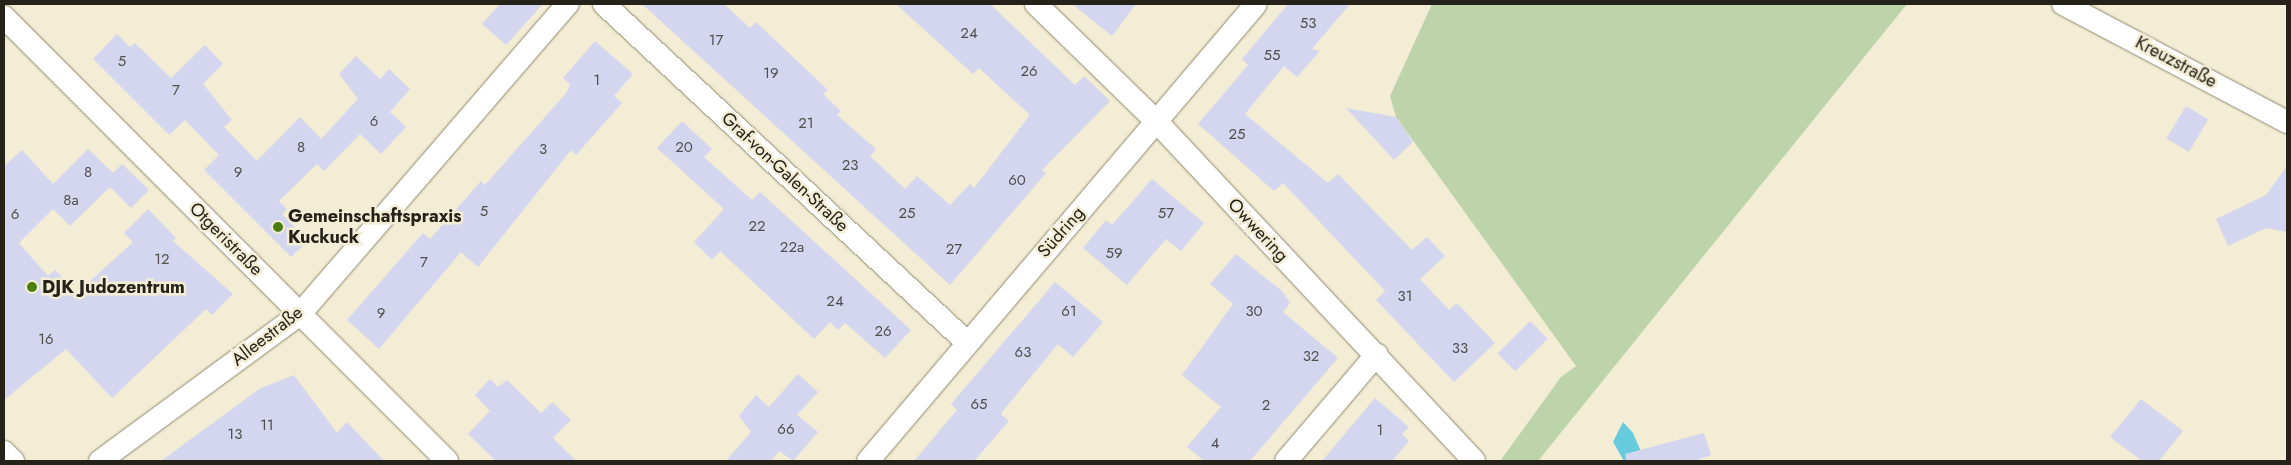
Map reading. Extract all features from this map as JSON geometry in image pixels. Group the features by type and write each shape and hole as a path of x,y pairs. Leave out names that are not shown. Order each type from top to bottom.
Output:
{"street":[{"name":"Alleestraße","path":"100,461 300,314 568,4"},
{"name":"Graf-von-Galen-Straße","path":"604,4 966,341"},
{"name":"Owwering","path":"1036,4 1157,122 1378,354 1474,461"},
{"name":"Südring","path":"868,461 966,341 1157,122 1256,4"},
{"name":"Kreuzstraße","path":"2063,4 2287,122"},
{"name":"Otgeristraße","path":"4,17 447,461"},
{"path":"1286,461 1378,354"},
{"path":"4,452 13,461"}],"green space":[{"path":"1432,4 1907,4 1538,461 1500,461 1561,377 1576,366 1396,117 1390,96"}],"water":[{"path":"1623,422 1633,433 1645,461 1624,461 1613,442"}],"building":[{"path":"500,4 543,4 506,45 482,24"},
{"path":"642,4 724,4 750,28 756,22 828,90 823,94 841,111 837,115 876,149 870,156 905,189 917,176 950,205 970,184 974,188 1030,115 979,68 973,74 896,4 990,4 1075,85 1084,76 1110,101 1042,170 1046,173 950,285"},
{"path":"1072,4 1136,4 1112,36"},
{"path":"1288,4 1350,4 1312,49 1320,51 1297,77 1284,66 1245,114 1328,183 1338,174 1412,250 1427,237 1445,256 1420,279 1449,310 1457,303 1495,343 1454,382 1376,300 1385,291 1283,183 1274,191 1198,124 1248,65 1242,59"},
{"path":"117,34 130,47 135,43 171,78 205,45 223,64 203,84 232,120 224,127 257,161 300,117 321,139 358,99 339,74 356,56 380,79 389,69 410,89 390,112 406,127 381,154 360,134 324,171 317,164 279,201 287,209 282,214 308,241 291,257 204,170 219,155 185,120 169,135 93,59"},
{"path":"595,41 633,74 614,96 622,103 576,155 571,150 478,267 461,252 379,349 347,320 423,233 430,239 481,181 485,185 567,92 570,84 563,78"},
{"path":"2186,106 2208,119 2189,152 2166,139"},
{"path":"1346,108 1396,117 1413,142 1394,160"},
{"path":"682,121 712,149 704,157 752,200 760,192 911,330 885,358 845,323 838,330 830,322 814,339 720,251 712,260 694,242 724,209 657,148"},
{"path":"88,149 113,173 122,164 149,190 131,208 110,187 70,226 53,209 19,243 48,276 55,270 77,293 133,242 124,233 148,209 176,238 173,241 233,294 212,315 206,309 112,398 66,349 4,400 4,166 22,150 53,184"},
{"path":"2287,166 2287,232 2266,228 2228,246 2216,219 2266,195"},
{"path":"1152,179 1204,223 1181,251 1166,239 1127,285 1083,248 1106,220 1112,225"},
{"path":"1236,254 1282,291 1290,303 1283,312 1338,358 1250,461 1204,461 1187,447 1221,407 1182,375 1233,304 1210,284"},
{"path":"1055,282 1103,322 1073,357 1058,344 1001,414 1009,421 974,461 914,461 957,410 951,404"},
{"path":"1530,321 1548,339 1515,371 1497,354"},
{"path":"798,374 818,392 797,415 818,432 793,461 779,451 771,461 726,461 751,432 739,416 756,395 769,407"},
{"path":"294,375 337,433 347,422 384,461 161,461 259,389"},
{"path":"490,379 498,387 507,380 541,413 552,402 571,420 553,438 576,461 496,461 468,434 490,411 475,395"},
{"path":"1375,398 1409,427 1402,434 1409,441 1392,461 1322,461"},
{"path":"2141,399 2183,431 2159,461 2142,461 2110,437"},
{"path":"1704,433 1711,455 1695,461 1626,461 1625,454"}],"place":[{"name":"Gemeinschaftspraxis Kuckuck","path":"278,227"},
{"name":"DJK Judozentrum","path":"32,287"}]}
